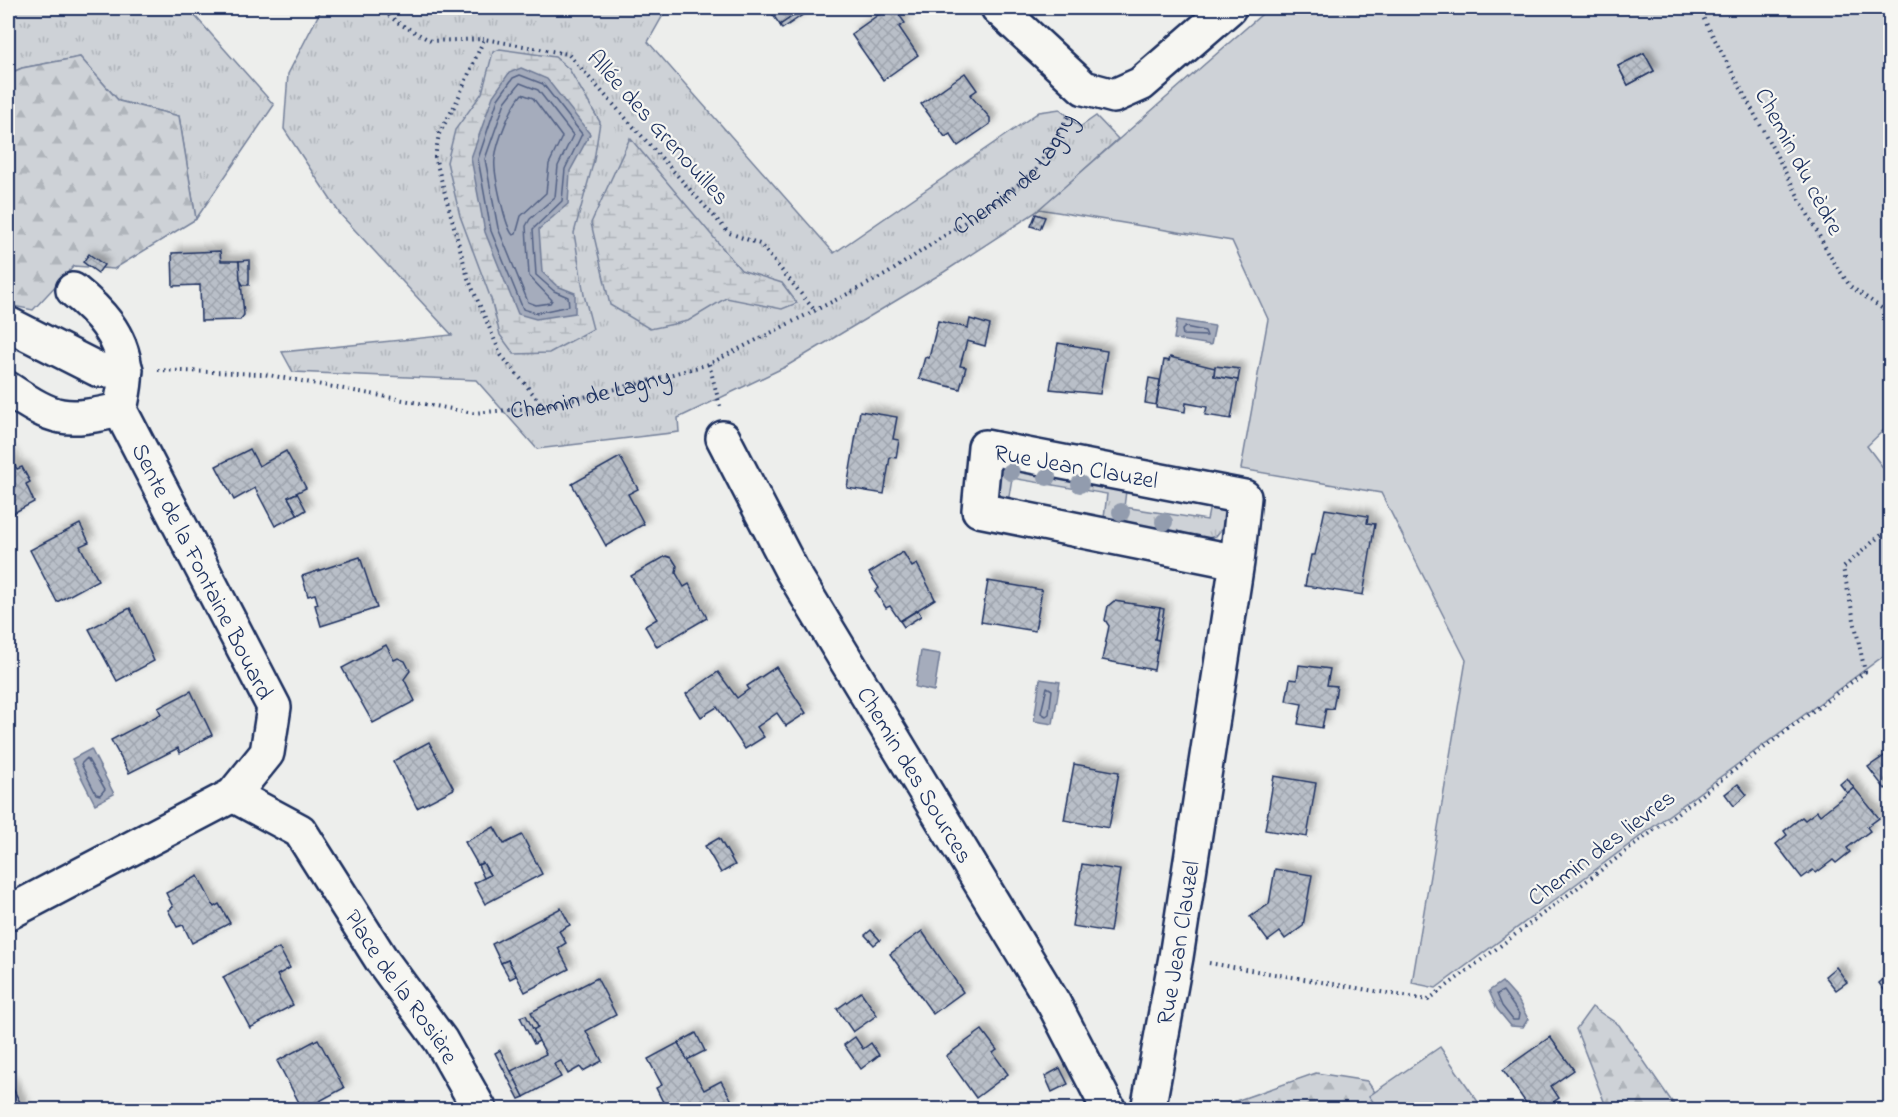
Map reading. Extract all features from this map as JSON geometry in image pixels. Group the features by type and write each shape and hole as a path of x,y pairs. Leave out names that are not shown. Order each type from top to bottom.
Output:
{"street":[{"path":"998,8 1084,88 1114,96 1141,84 1229,8"},
{"path":"8,389 44,413 78,419 120,410 126,370 116,333 95,308 73,290"},
{"path":"8,324 99,370 126,370"},
{"name":"Sente de la Fontaine Bouard","path":"8,914 233,795 267,753 274,706 120,410"},
{"name":"Chemin des Sources","path":"723,438 791,569 1053,1004 1109,1110"},
{"name":"Rue Jean Clauzel","path":"1148,1110 1176,957 1237,562 1244,497 985,447 979,510 1237,562"},
{"name":"Place de la Rosière","path":"233,795 300,831 381,959 441,1041 480,1110"}],"path":[{"name":"Chemin du cèdre","path":"1698,8 1830,256 1850,286 1890,314"},
{"name":"Allée des Grenouilles","path":"381,9 400,24 431,41 484,39 568,54 729,233 760,244 816,312"},
{"path":"484,39 456,103 439,134 435,157 468,278 501,355 544,407"},
{"name":"Chemin de Lagny","path":"126,370 263,375 473,413 544,407 708,364 816,312 887,274 1001,198 1036,170 1084,88"},
{"path":"708,364 718,397 723,438"},
{"name":"Chemin des lievres","path":"1176,957 1428,1000 1865,672 1843,568 1890,527"}],"green space":[{"path":"8,8 188,8 274,105 196,219 179,116 119,101 80,57 22,68 8,74"},
{"path":"322,8 667,8 648,42 834,253 1039,112 1060,109 1080,127 1096,116 1118,139 1039,210 944,272 785,367 678,418 679,432 537,449 476,380 293,372 282,352 452,335 340,214 284,129 288,74"},
{"path":"1269,8 1890,8 1890,424 1867,446 1890,477 1890,651 1436,988 1412,983 1466,660 1381,493 1241,469 1268,319 1232,241 1039,209"},
{"path":"500,49 555,57 569,69 600,122 594,160 574,233 584,295 593,329 549,353 514,354 500,335 491,299 460,216 447,162 455,130 482,93 493,52"},
{"path":"80,57 119,101 179,116 196,219 114,269 74,266 33,310 8,305 8,74 22,68"},
{"path":"630,138 741,270 782,283 797,303 782,309 726,298 688,321 650,329 610,305 591,223"},
{"path":"1005,465 1127,483 1124,507 1207,520 1212,496 1224,507 1228,521 1216,536 1204,539 1104,518 1107,494 1012,478 1008,502 999,496 995,484 996,469"},
{"path":"1592,1007 1619,1025 1677,1109 1607,1109 1576,1029"},
{"path":"1440,1047 1483,1109 1378,1109 1369,1096"},
{"path":"1316,1073 1367,1081 1387,1109 1210,1110"}],"water":[{"path":"521,68 547,79 590,134 570,171 568,204 539,229 542,272 557,286 575,293 575,313 536,319 518,314 485,232 471,158 493,96 509,73"},
{"path":"1177,320 1215,326 1211,345 1174,339"},
{"path":"921,651 940,654 934,691 915,687"},
{"path":"1040,679 1060,682 1053,724 1034,721"},
{"path":"91,749 114,794 95,804 72,759"},
{"path":"1502,982 1518,1000 1528,1019 1523,1027 1511,1026 1497,1009 1489,991"}],"building":[{"path":"768,8 814,8 804,14 802,10 780,25"},
{"path":"888,8 894,8 905,23 899,27 918,55 883,80 851,34"},
{"path":"802,10 804,14 782,29 780,25"},
{"path":"1644,53 1654,71 1628,85 1618,66"},
{"path":"1644,53 1654,71 1628,85 1618,66"},
{"path":"965,73 977,90 970,95 990,118 990,124 958,146 950,134 945,137 921,104"},
{"path":"1036,214 1045,217 1040,229 1031,226"},
{"path":"220,251 221,261 239,261 244,315 240,320 201,321 200,285 173,286 172,253"},
{"path":"89,254 104,265 98,273 83,262"},
{"path":"249,260 249,285 243,285 240,280 239,261"},
{"path":"970,319 990,325 985,346 967,341 960,366 966,367 960,389 919,379 925,357 929,358 938,321 968,328"},
{"path":"1058,343 1107,351 1100,394 1050,389"},
{"path":"1170,357 1215,368 1214,376 1238,380 1231,419 1205,415 1207,407 1186,403 1185,412 1156,407 1164,360 1169,361"},
{"path":"1215,366 1240,369 1238,380 1214,376"},
{"path":"1149,378 1160,380 1156,405 1145,403"},
{"path":"860,411 897,417 893,439 899,440 896,458 890,457 884,494 847,488"},
{"path":"250,449 259,466 286,451 306,488 288,497 298,515 275,526 255,488 234,500 216,466"},
{"path":"8,453 17,469 22,467 30,482 26,484 34,502 8,516"},
{"path":"620,457 638,489 628,494 644,524 606,546 572,484"},
{"path":"297,493 306,510 298,515 288,497"},
{"path":"1325,509 1368,516 1367,523 1375,524 1363,595 1305,586 1311,555 1315,555"},
{"path":"80,524 89,542 80,546 98,580 57,602 30,550"},
{"path":"903,552 912,567 917,564 935,599 900,621 890,606 886,608 875,591 879,588 869,573"},
{"path":"666,556 672,558 677,566 676,573 684,587 689,584 707,618 657,647 645,626 657,619 631,576"},
{"path":"360,557 377,608 321,626 315,605 318,604 315,594 308,596 302,576"},
{"path":"988,581 1042,590 1035,631 981,622"},
{"path":"1114,601 1160,608 1155,639 1159,640 1154,670 1102,660 1109,626 1105,620 1108,606"},
{"path":"130,608 154,661 117,681 89,629"},
{"path":"1160,608 1164,609 1159,640 1155,639"},
{"path":"918,610 921,616 904,627 900,621"},
{"path":"386,645 394,660 398,658 405,661 410,671 404,679 415,701 373,723 342,668"},
{"path":"1299,665 1330,669 1327,685 1337,686 1333,709 1326,708 1322,728 1298,724 1302,704 1286,701 1290,679 1297,680"},
{"path":"776,667 806,713 786,726 777,713 757,727 764,737 745,749 717,707 701,717 686,694 718,672 737,698 749,689 747,686"},
{"path":"191,691 212,735 180,753 178,748 129,773 111,740 161,714 158,708"},
{"path":"429,742 454,789 417,808 393,761"},
{"path":"1890,752 1890,785 1885,789 1868,767"},
{"path":"1074,764 1119,772 1109,828 1064,820"},
{"path":"1274,776 1316,783 1307,837 1265,830"},
{"path":"1847,778 1854,788 1847,793 1840,784"},
{"path":"1738,784 1747,795 1734,806 1725,794"},
{"path":"1854,788 1879,818 1867,827 1870,831 1847,848 1850,852 1836,863 1833,860 1816,873 1813,870 1802,878 1776,844 1787,835 1784,831 1802,817 1805,820 1817,811 1820,815"},
{"path":"494,827 504,844 522,835 542,874 485,904 474,883 490,875 483,863 478,865 465,842"},
{"path":"719,838 735,865 721,873 705,846"},
{"path":"483,863 490,875 484,878 478,865"},
{"path":"1082,864 1120,870 1110,932 1072,926"},
{"path":"1275,869 1312,875 1303,926 1285,939 1280,932 1268,941 1250,917 1269,904"},
{"path":"198,876 214,907 219,904 230,923 192,943 183,925 177,927 168,910 173,907 166,893"},
{"path":"561,908 570,925 559,931 566,943 558,948 569,969 525,992 508,960 501,963 492,944"},
{"path":"871,930 880,940 874,945 865,935"},
{"path":"922,931 963,992 933,1014 890,954"},
{"path":"279,948 290,968 277,975 293,1005 250,1028 223,977"},
{"path":"508,960 516,976 510,979 501,963"},
{"path":"1836,967 1847,982 1836,990 1825,976"},
{"path":"1890,973 1890,998 1879,983"},
{"path":"597,978 616,1015 586,1031 602,1061 583,1071 580,1067 568,1074 561,1061 554,1064 561,1077 524,1097 511,1071 546,1054 533,1030 538,1027 531,1012"},
{"path":"861,992 877,1015 853,1032 837,1009"},
{"path":"526,1015 539,1041 534,1044 520,1017"},
{"path":"982,1030 997,1050 993,1053 1008,1074 976,1098 946,1056"},
{"path":"696,1033 705,1051 687,1060 678,1043"},
{"path":"855,1037 863,1049 871,1043 879,1055 861,1069 844,1045"},
{"path":"1550,1037 1574,1070 1551,1086 1559,1098 1542,1110 1531,1110 1503,1070"},
{"path":"318,1039 344,1088 303,1110 277,1061"},
{"path":"678,1043 704,1090 721,1081 732,1101 717,1110 667,1110 656,1088 662,1085 648,1059"},
{"path":"500,1050 524,1097 519,1099 495,1053"},
{"path":"1060,1068 1068,1084 1052,1092 1045,1076"},
{"path":"8,1079 24,1110 8,1110"}]}
